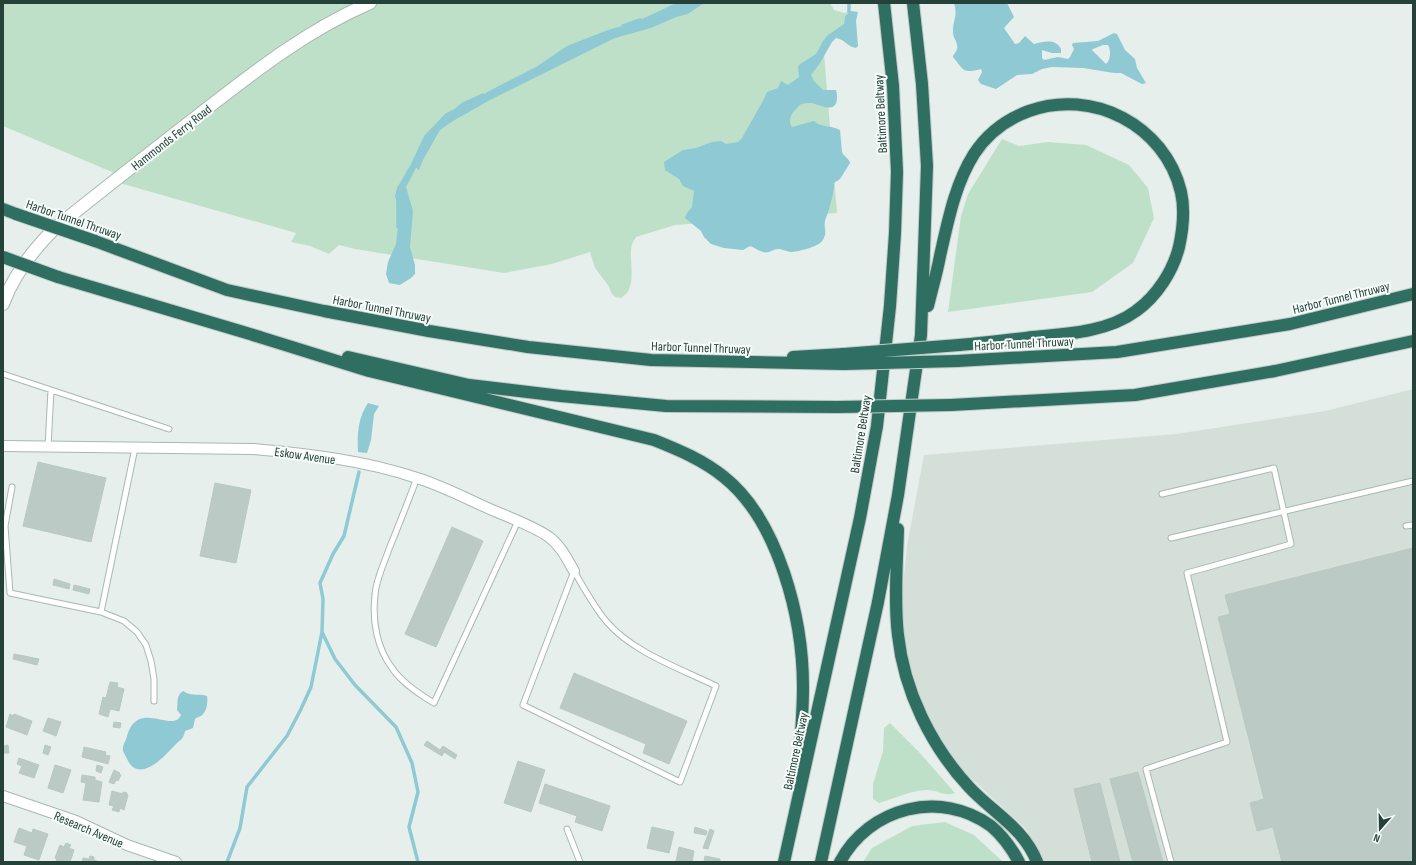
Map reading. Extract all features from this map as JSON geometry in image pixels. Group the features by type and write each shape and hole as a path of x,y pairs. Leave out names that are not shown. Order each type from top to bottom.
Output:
{"highway":[{"name":"Baltimore Beltway","path":"784,862 860,518 877,426 890,306 897,172 893,86 884,3"},
{"path":"914,3 927,166 921,335"},
{"path":"821,862 878,602 898,495 921,335 946,226 956,194 968,165 975,152 988,136 1003,124 1018,115 1037,108 1052,105 1072,104 1111,112 1130,122 1145,133 1161,150 1174,172 1181,192 1183,212 1182,231 1177,252 1168,274 1155,293 1136,311 1112,324 1076,333 959,346 844,359"},
{"name":"Harbor Tunnel Thruway","path":"3,209 228,290 369,320 528,347 650,360 734,362 844,359 957,361 1117,352 1290,324 1413,294"},
{"path":"3,256 58,277 369,371 654,440 703,462 725,478 742,496 759,518 776,553 797,620 802,655 803,687 795,814"},
{"path":"253,335 469,385 666,406 838,407 951,405 1135,395 1275,371 1413,341"},
{"path":"898,495 898,635 906,674 918,710 937,745 956,772 970,788 1020,833 1030,847 1037,862"},
{"path":"840,862 857,839 869,828 881,821 908,809 939,806 967,813 991,826 1010,846 1020,862"}],"street":[{"name":"Hammonds Ferry Road","path":"3,304 21,266 54,228 261,67 309,34 345,14 370,3"},
{"name":"Eskow Avenue","path":"3,446 253,449 290,452 372,466 417,478 453,492 518,521 549,537 559,546 574,571"},
{"name":"Research Avenue","path":"3,796 76,820 127,845 176,862"}],"lane":[{"path":"3,374 169,429"},
{"path":"48,447 51,390"},
{"path":"101,612 136,448"},
{"path":"1162,494 1274,468 1283,512 1292,544 1187,573 1227,742 1146,769 1171,862"},
{"path":"417,478 379,575 375,596 375,616 377,638 383,655 392,670 418,693 434,703 518,521"},
{"path":"1171,538 1413,481"},
{"path":"12,487 4,525 10,592 101,612 124,621 137,632 146,645 152,661 154,701"},
{"path":"1406,526 1413,524"},
{"path":"574,571 592,602 606,621 622,637 646,652 716,686 680,782 523,705 574,571"},
{"path":"567,829 580,862"}],"shaded area":[{"path":"1413,389 1413,862 1044,862 1036,844 1026,829 959,767 940,740 924,708 912,673 903,635 902,597 907,546 924,455 1176,434 1325,411"}],"green space":[{"path":"3,3 830,3 834,10 844,13 849,12 845,16 844,24 823,41 837,213 675,225 636,237 632,244 631,250 631,283 626,294 621,298 615,297 612,294 608,285 595,268 590,252 552,264 504,273 355,249 339,245 329,254 310,246 291,242 296,233 123,184 112,172 3,126"},
{"path":"1002,139 1019,146 1048,142 1086,145 1129,165 1148,188 1154,218 1133,263 1092,292 948,312 961,216 968,194"},
{"path":"890,723 919,752 955,793 944,794 931,790 921,790 879,803 873,799 873,784 883,751 884,728"},
{"path":"945,822 974,835 1003,862 863,862 872,848 912,826"}],"water":[{"path":"676,3 704,3 688,14 676,17 651,28 615,38 490,100 440,130 419,170 416,168 406,187 413,211 410,247 415,265 415,274 400,285 389,283 386,274 388,262 396,244 399,217 395,196 397,188 411,164 424,136 446,113 536,67 567,46 608,30 636,22"},
{"path":"954,3 1007,3 1014,17 1004,28 1015,44 1019,43 1025,36 1034,44 1052,42 1056,43 1061,49 1061,53 1052,53 1042,50 1042,58 1044,60 1058,57 1068,59 1074,49 1072,45 1073,43 1098,41 1114,33 1117,34 1125,50 1135,59 1137,68 1146,83 1142,84 1121,73 1083,68 1052,67 1042,69 1032,74 1017,75 996,89 981,84 978,80 982,72 981,69 970,71 964,70 953,57 957,50 956,42 953,36","holes":["1103,45 1108,45 1110,55 1106,64 1092,50"]},
{"path":"851,11 858,12 856,21 858,46 856,48 853,47 836,38 811,75 814,81 823,90 836,90 836,104 830,108 811,103 804,103 796,109 790,118 790,124 792,127 814,121 820,125 833,127 840,130 842,152 850,163 840,179 834,183 832,200 825,221 824,238 820,243 812,247 790,252 778,249 765,252 759,251 750,246 743,250 724,248 711,244 704,237 701,231 685,218 692,207 694,191 683,186 679,179 665,170 664,162 683,150 696,148 712,142 721,141 726,144 738,142 742,138 767,92 778,88 781,81 788,85 799,77 798,67 800,64 816,54 828,35 844,24 845,16"},
{"path":"368,403 379,406 374,414 371,440 367,453 358,452 360,420"},
{"path":"183,691 189,694 207,696 205,712 195,719 193,728 185,731 182,739 158,762 144,769 138,769 132,766 123,752 123,749 132,725 139,719 147,718 171,721 177,720 181,715 177,710 178,699 179,695"}],"building":[{"path":"38,462 106,478 91,542 23,526"},
{"path":"215,483 251,490 236,563 200,556"},
{"path":"452,527 483,541 436,647 405,634"},
{"path":"1413,548 1413,862 1282,862 1273,827 1257,831 1250,803 1264,799 1218,617 1230,614 1225,595"},
{"path":"54,579 70,584 69,589 53,585"},
{"path":"74,585 90,589 89,594 73,590"},
{"path":"14,654 39,659 37,665 13,659"},
{"path":"574,673 687,721 669,764 643,753 646,744 560,708"},
{"path":"110,682 118,683 117,687 124,689 119,711 110,709 108,717 99,714 103,697 106,698"},
{"path":"10,714 13,716 14,714 32,721 27,735 6,727"},
{"path":"48,718 61,722 56,736 43,731"},
{"path":"114,722 121,723 120,728 113,727"},
{"path":"427,741 440,750 443,746 457,755 455,759 444,752 442,756 424,745"},
{"path":"8,745 9,753 4,753 4,746"},
{"path":"45,745 51,747 48,755 43,753"},
{"path":"84,747 106,752 105,755 110,756 108,764 82,757"},
{"path":"19,758 39,765 34,778 19,773 22,766 17,764"},
{"path":"518,761 545,770 531,812 504,803"},
{"path":"55,765 71,770 63,793 48,788"},
{"path":"97,765 103,767 101,773 96,771"},
{"path":"114,770 121,775 118,781 116,780 114,784 109,782"},
{"path":"1138,772 1163,862 1133,862 1110,779"},
{"path":"82,775 95,777 95,780 102,782 99,802 83,800 86,783 81,782"},
{"path":"1100,783 1120,862 1092,862 1074,789"},
{"path":"545,784 610,806 602,831 575,822 577,816 539,803"},
{"path":"112,791 123,794 123,792 127,793 128,795 124,810 120,808 119,812 112,810 114,806 109,805"},
{"path":"652,827 674,832 669,853 647,848"},
{"path":"695,827 707,831 706,835 694,833"},
{"path":"19,828 32,833 33,829 48,834 39,860 24,855 27,846 14,842"},
{"path":"710,829 714,831 708,849 703,848"},
{"path":"66,843 71,845 69,848 74,850 70,862 56,861 57,859 55,858 60,845 64,847"},
{"path":"679,847 694,851 692,862 676,861"},
{"path":"90,856 94,857 94,860 99,862 82,862 83,858 89,859"},
{"path":"705,856 720,859 720,862 704,862"}],"waterway":[{"path":"849,3 849,12"},
{"path":"623,26 640,20"},
{"path":"457,109 463,104 483,95"},
{"path":"398,201 398,227"},
{"path":"227,862 240,828 247,787 287,736 311,687 322,632 323,599 320,583 333,554 344,536 359,472"},
{"path":"322,632 335,659 355,685 396,727 412,763 418,792 409,827 418,862"}]}
